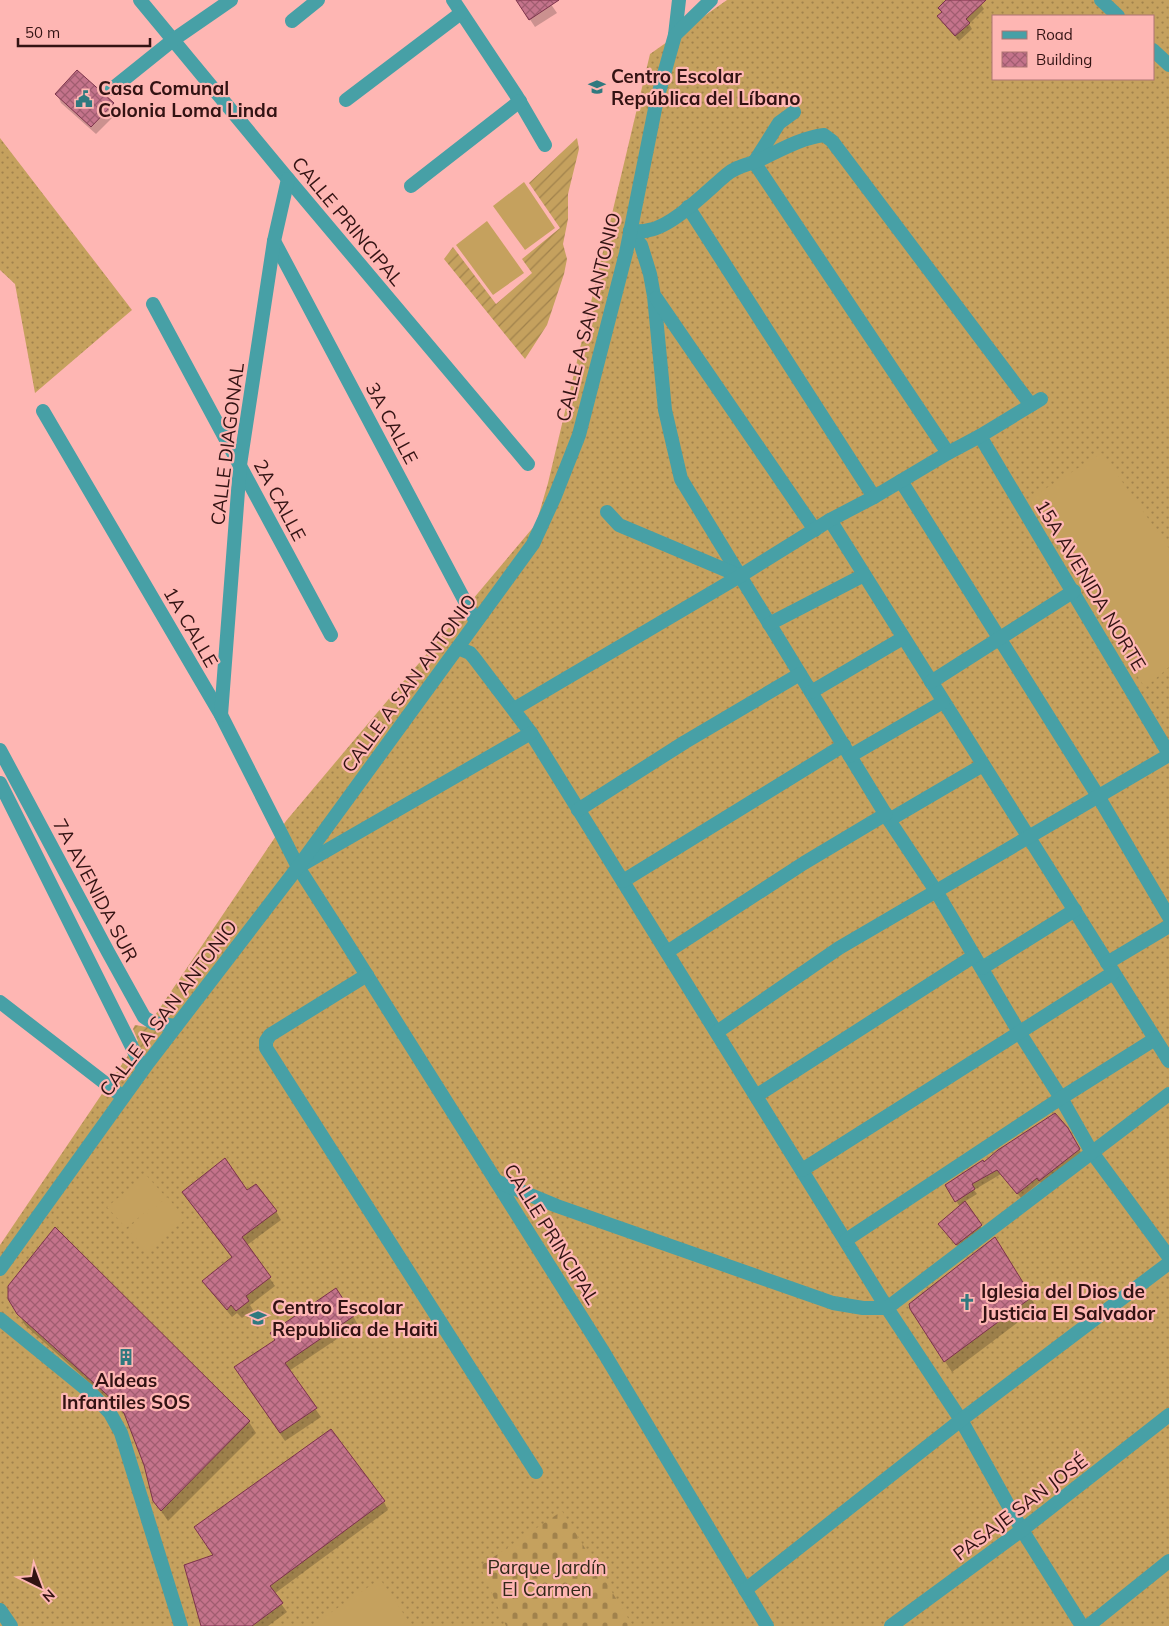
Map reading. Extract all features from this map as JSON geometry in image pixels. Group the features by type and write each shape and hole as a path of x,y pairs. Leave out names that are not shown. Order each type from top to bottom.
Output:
{"street":[{"name":"CALLE PRINCIPAL","path":"140,0 528,464"},
{"path":"112,89 173,40 231,0"},
{"path":"292,21 318,0"},
{"path":"453,0 520,101 545,145"},
{"name":"CALLE A SAN ANTONIO","path":"0,1269 143,1069 298,867 533,544 579,436 623,262 657,99 675,35 680,0"},
{"path":"675,35 711,0"},
{"path":"1101,0 1117,15"},
{"path":"346,100 461,13"},
{"path":"1154,51 1169,65"},
{"path":"411,186 520,101"},
{"path":"754,162 780,123 794,112"},
{"path":"514,709 740,576 830,520 874,497 1036,402 832,141 824,135 804,139 754,162 742,165 726,175 711,190 674,218 650,230 630,231"},
{"path":"754,162 948,453"},
{"name":"CALLE DIAGONAL","path":"221,715 240,465 274,241 288,179"},
{"path":"688,207 874,497"},
{"path":"630,231 641,245 646,257 654,296 665,410 681,479 847,751 936,891 1092,1151 1169,1257"},
{"name":"3A CALLE","path":"274,241 476,622"},
{"path":"654,296 815,530"},
{"name":"2A CALLE","path":"153,304 331,635"},
{"name":"1A CALLE","path":"43,410 221,715 298,867"},
{"name":"15A AVENIDA NORTE","path":"980,436 1074,591 1169,755"},
{"path":"901,481 1001,638 1098,796 1169,917"},
{"path":"607,512 618,525 740,576"},
{"path":"830,520 1169,1061"},
{"path":"769,624 864,575"},
{"path":"931,682 1074,591"},
{"path":"811,692 903,638"},
{"path":"458,648 470,653 531,733 887,1308 961,1420 1022,1530 1082,1626"},
{"path":"578,810 685,742 800,674"},
{"path":"623,881 847,751 943,702"},
{"path":"298,867 531,733"},
{"name":"7A AVENIDA SUR","path":"0,750 144,1017 153,1023 176,1026"},
{"path":"717,1032 839,948 1169,755"},
{"path":"667,952 804,863 983,765"},
{"name":"7A AVENIDA SUR","path":"0,783 143,1069"},
{"name":"CALLE PRINCIPAL","path":"298,867 604,1353 767,1626"},
{"path":"756,1096 978,962 1075,910"},
{"path":"802,1170 1019,1032 1169,926"},
{"path":"367,974 270,1035 266,1041 266,1048 536,1472"},
{"path":"0,1002 123,1097"},
{"path":"846,1240 1061,1098 1155,1039"},
{"path":"496,1181 557,1206 833,1303 863,1308 887,1308 1169,1094"},
{"path":"745,1590 961,1420 1169,1263"},
{"path":"0,1319 91,1392 110,1413 121,1433 181,1626"},
{"name":"PASAJE SAN JOSÉ","path":"891,1626 1022,1530 1169,1416"},
{"path":"1088,1626 1169,1561"},
{"path":"0,1610 11,1626"}],"green space":[{"path":"727,0 1169,0 1169,1626 0,1626 0,1245 286,821 536,524 548,483 650,54"},
{"path":"0,138 132,310 35,393 15,284 0,270"},
{"path":"577,138 579,149 568,194 568,219 563,244 567,259 564,274 547,325 525,359 444,259 453,247 496,304 532,273 522,259 560,228 529,183"},
{"path":"524,182 555,228 525,250 493,206"},
{"path":"487,221 524,273 493,295 456,245"},
{"path":"1102,453 1169,548 1169,667 1145,688 1029,499"},
{"path":"135,1025 164,1030 145,1055 133,1029"},
{"path":"146,1175 165,1196 126,1228 107,1207"},
{"path":"167,1197 186,1219 147,1251 128,1230"},
{"name":"Parque Jardín El Carmen","path":"562,1511 633,1626 506,1626 480,1566"},
{"path":"380,1579 412,1626 311,1626"}],"building":[{"path":"516,0 559,0 529,20"},
{"path":"946,0 986,0 966,19 970,23 955,36 937,16 942,12 938,8"},
{"name":"Casa Comunal Colonia Loma Linda","path":"77,70 114,103 91,127 55,94"},
{"path":"1055,1113 1068,1128 1080,1149 1039,1181 1037,1178 1017,1194 997,1170 972,1184 975,1189 955,1202 945,1185 983,1160 984,1162 998,1150"},
{"path":"225,1158 247,1190 256,1184 277,1211 242,1237 271,1277 246,1296 249,1301 236,1311 231,1305 227,1310 202,1281 232,1257 182,1192"},
{"path":"965,1201 982,1225 956,1245 938,1224"},
{"name":"Aldeas Infantiles SOS","path":"55,1227 250,1421 161,1511 153,1501 144,1465 124,1413 114,1401 17,1314 8,1299 8,1286"},
{"name":"Iglesia del Dios de Justicia El Salvador","path":"995,1237 1032,1297 944,1362 910,1309 909,1304"},
{"path":"336,1288 354,1316 285,1363 317,1408 280,1433 234,1367 275,1340 270,1333"},
{"path":"331,1429 385,1501 270,1586 283,1603 252,1626 201,1626 184,1565 213,1555 194,1527"}],"place":[{"name":"Centro Escolar República del Líbano","path":"597,87"},
{"name":"Casa Comunal Colonia Loma Linda","path":"84,99"},
{"name":"Iglesia del Dios de Justicia El Salvador","path":"967,1302"},
{"name":"Centro Escolar Republica de Haiti","path":"258,1318"},
{"name":"Aldeas Infantiles SOS","path":"126,1357"}]}
